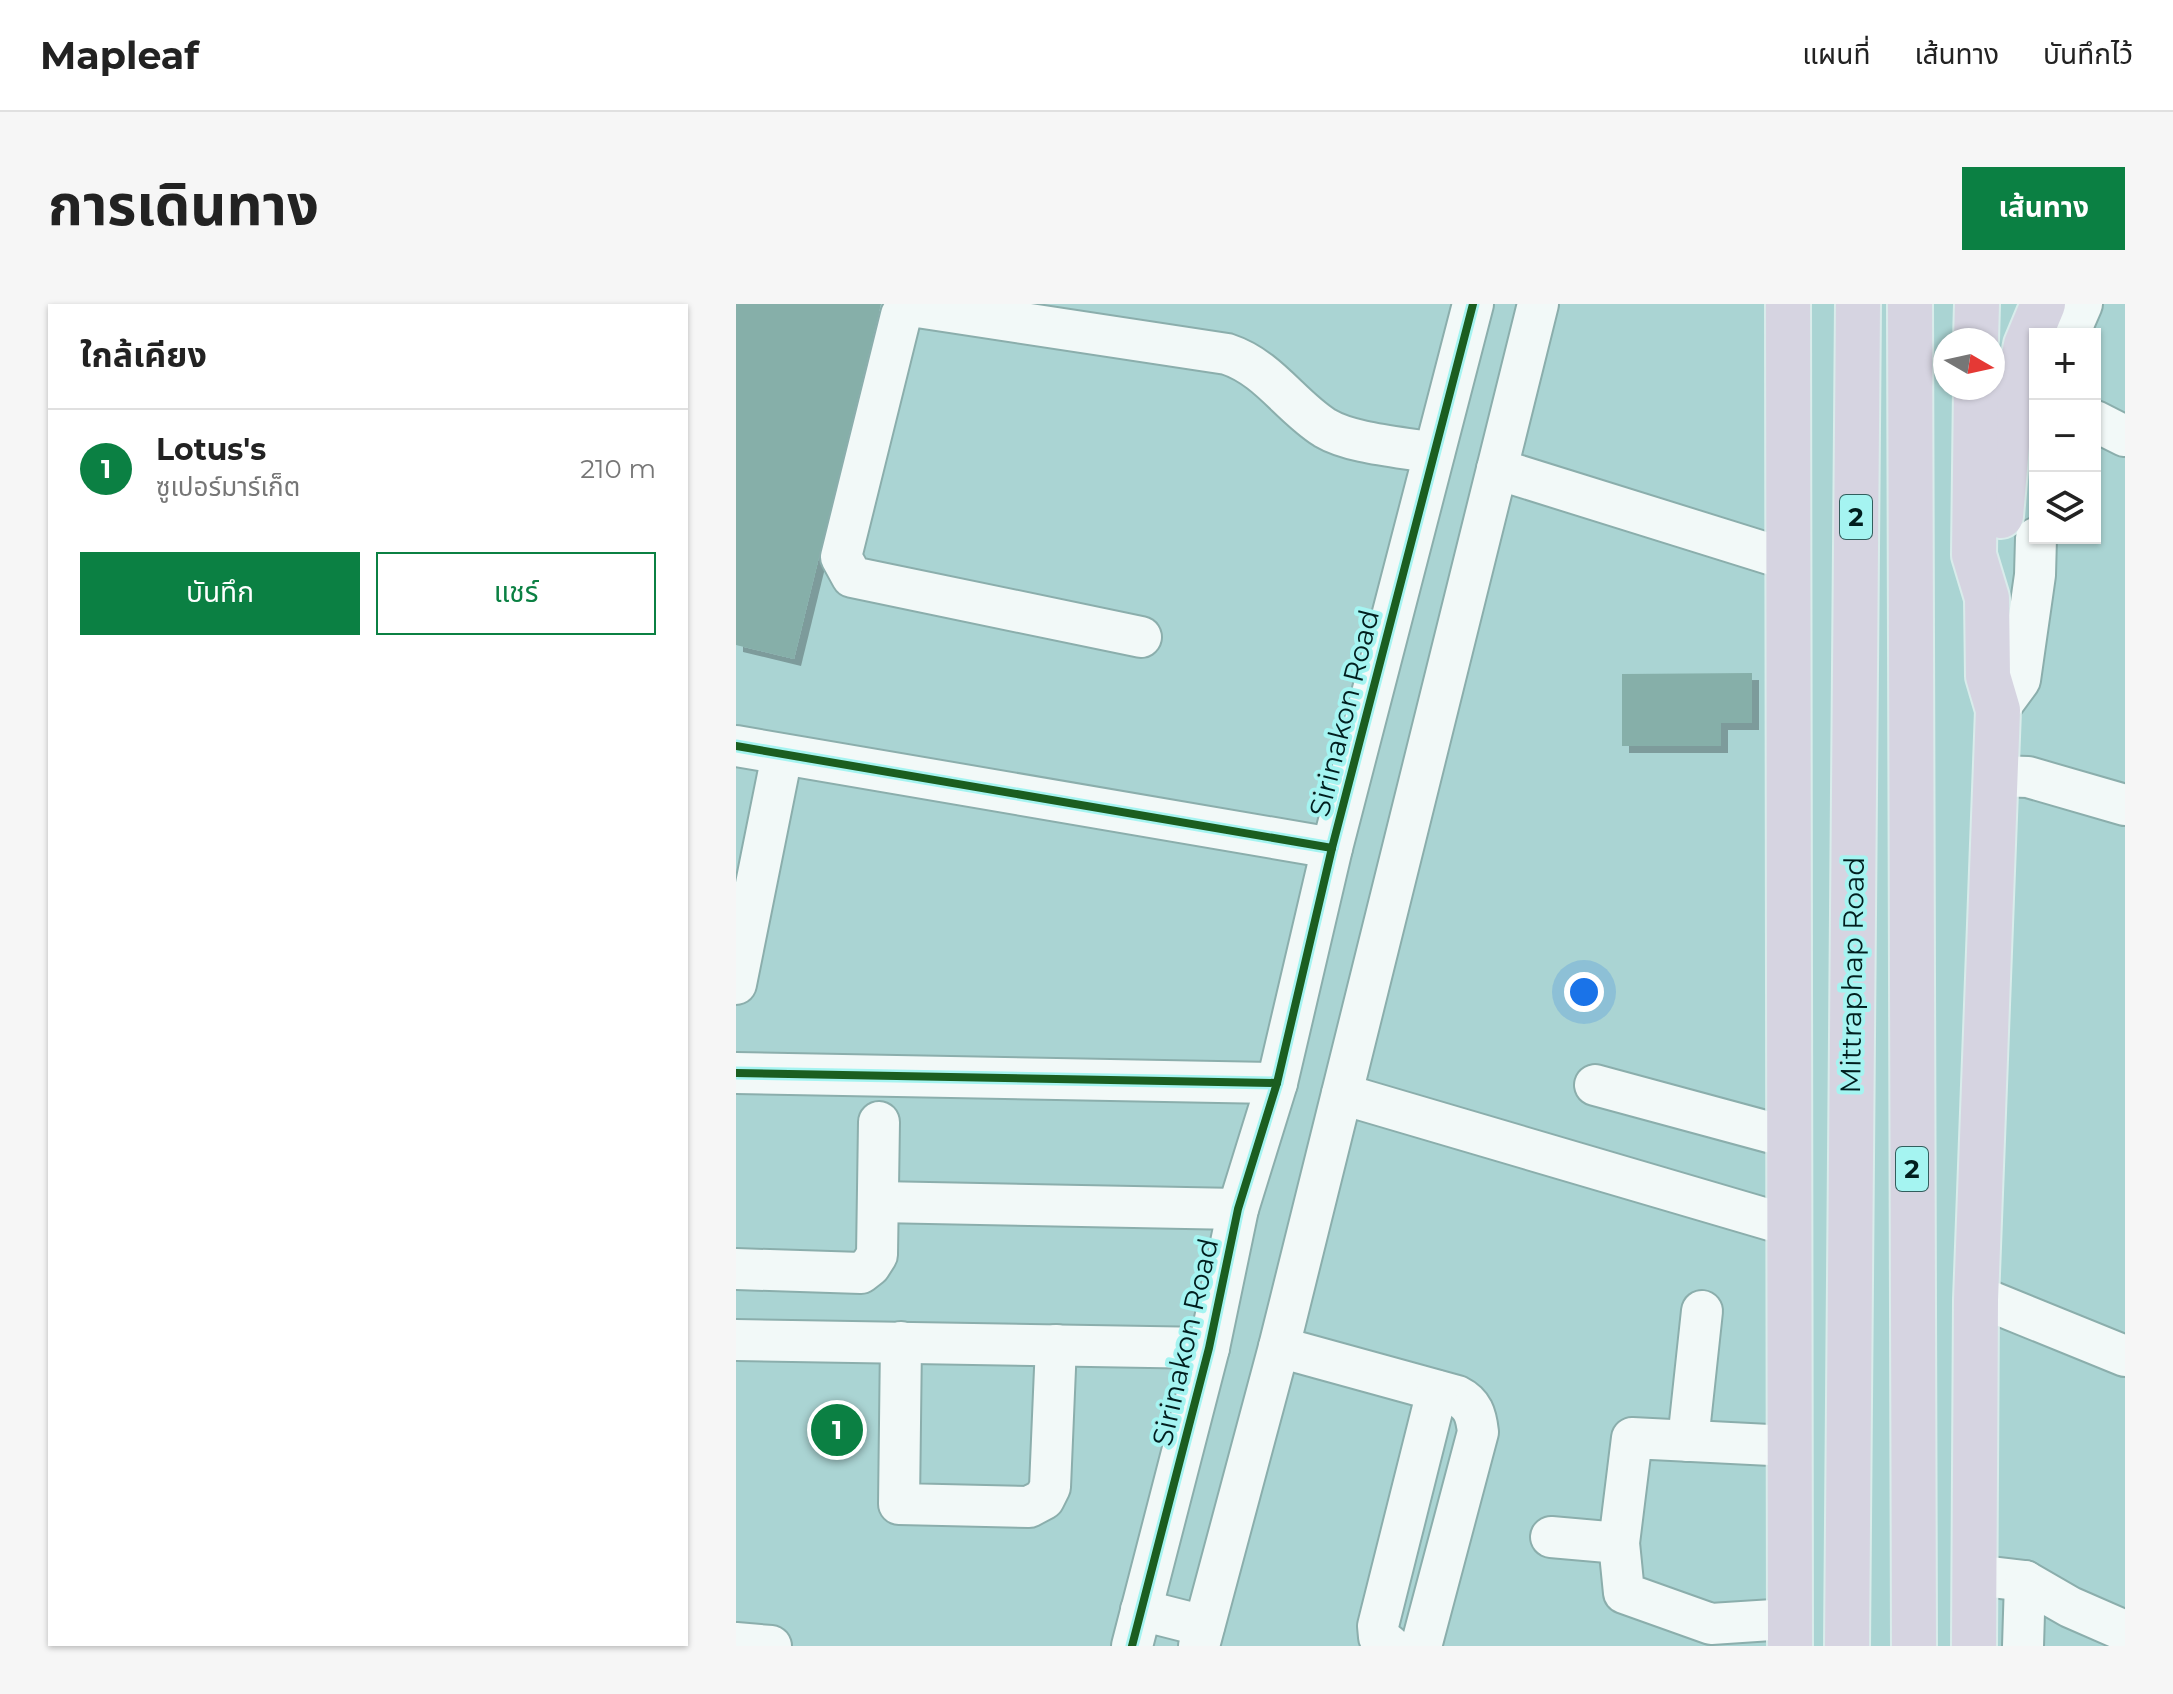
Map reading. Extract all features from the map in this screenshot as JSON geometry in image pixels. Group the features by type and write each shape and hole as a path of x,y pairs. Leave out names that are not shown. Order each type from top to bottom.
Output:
{"highway":[{"path":"1788,304 1790,1633"},
{"name":"Mittraphap Road","path":"1847,1646 1858,304"},
{"name":"Mittraphap Road","path":"1910,304 1914,1646"},
{"path":"1976,328 1977,304"},
{"path":"1987,598 1998,560 2008,434 2026,345 2043,304"},
{"path":"1974,1646 1976,1300 1998,710 1988,676 1987,598 1974,555 1976,400"},
{"path":"1832,1646 1846,1597"}],"street":[{"name":"Sirinakon Road","path":"1137,1628 1209,1348 1238,1209 1277,1083 1332,848 1473,304"},
{"path":"1137,1628 1202,1636 1279,1347 1538,304"},
{"path":"2070,328 2082,304"},
{"path":"1141,637 852,577 845,568 841,557 905,309 911,306 1227,354 1246,360 1263,372 1327,429 1349,437 1434,453"},
{"path":"2101,424 2125,436"},
{"path":"1497,469 1789,560"},
{"path":"1998,710 2020,680 2035,575 2036,544"},
{"path":"736,746 1332,848"},
{"path":"736,984 782,755"},
{"path":"1996,776 2028,777 2125,805"},
{"path":"736,1073 1277,1083"},
{"path":"1595,1085 1787,1137"},
{"path":"1342,1094 1787,1225"},
{"path":"736,1269 861,1273 870,1266 877,1255 879,1122"},
{"path":"878,1202 1238,1209"},
{"path":"1976,1300 1992,1302 2125,1356"},
{"path":"1688,1441 1702,1311"},
{"path":"736,1340 1209,1348"},
{"path":"901,1342 899,1504 1015,1507 1029,1507 1044,1499 1050,1487 1056,1345"},
{"path":"1279,1347 1466,1400 1476,1417 1478,1432 1432,1609 1422,1643 1418,1646"},
{"path":"1390,1646 1379,1637 1378,1626 1437,1391"},
{"path":"1789,1446 1632,1438 1619,1543 1624,1593 1711,1635 1790,1633"},
{"path":"1551,1537 1619,1543"},
{"path":"1974,1575 2025,1581 2070,1607 2125,1631"},
{"path":"2023,1646 2025,1581"},
{"path":"736,1643 771,1646"}],"building":[{"path":"736,304 881,304 794,659 736,645"},
{"path":"1752,673 1752,723 1721,723 1721,746 1622,746 1622,674"}],"cycle path":[{"path":"1132,1646 1209,1348 1238,1209 1277,1083 1332,848 1473,304"},
{"path":"736,746 1332,848"},
{"path":"736,1073 1277,1083"}],"place":[{"name":"Lotus's","path":"837,1430"}]}
